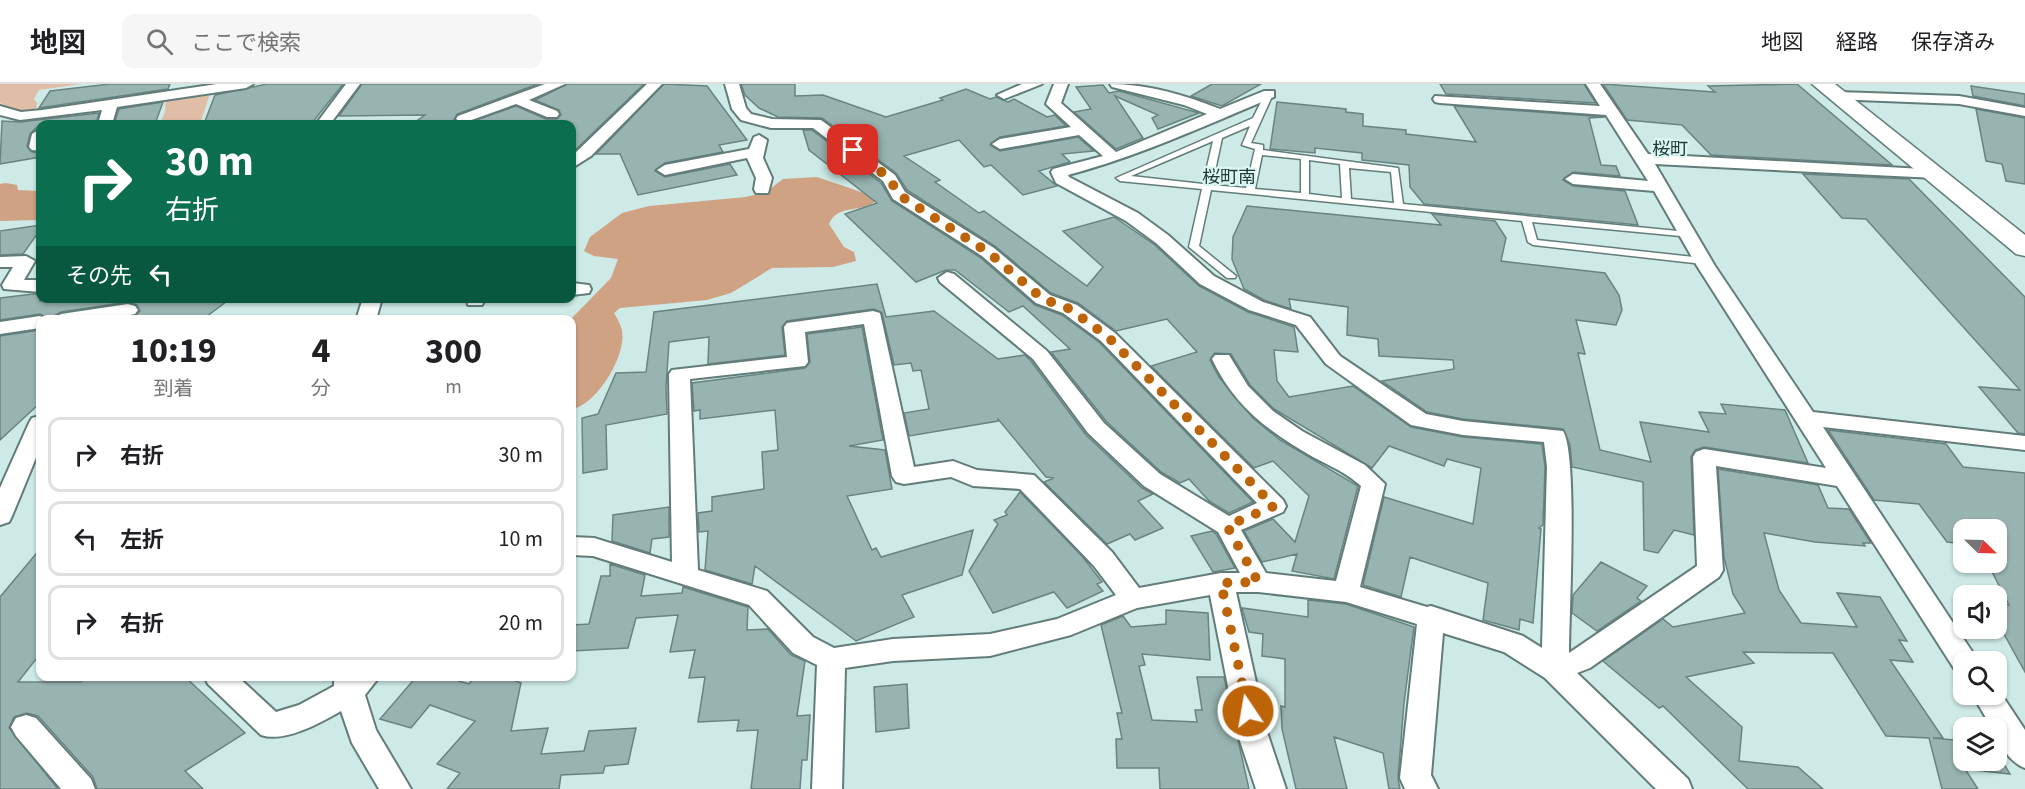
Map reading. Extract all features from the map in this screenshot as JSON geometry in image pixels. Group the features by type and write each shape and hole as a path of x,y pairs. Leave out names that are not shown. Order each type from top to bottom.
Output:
{"street":[{"path":"3,113 45,119 184,88 246,84"},
{"path":"326,120 353,84"},
{"path":"463,119 558,84"},
{"path":"576,160 655,84"},
{"path":"732,84 739,109 746,117 771,124 816,123 889,178 899,195 988,252 1043,299 1070,309 1108,337 1274,506 1227,526"},
{"path":"1004,95 1035,84"},
{"path":"1061,84 1053,104 1114,158"},
{"path":"1117,84 1189,102 1222,115"},
{"path":"1593,84 1643,159 1703,261 1958,651"},
{"path":"1980,104 1981,84"},
{"path":"1830,90 1936,98 2025,112"},
{"path":"1830,90 2025,248"},
{"path":"1269,94 1114,158 1059,172 1062,180 1132,217 1162,238 1207,280 1256,306 1291,315 1303,321 1332,360 1419,420 1463,428 1555,436 1559,467 1556,670"},
{"path":"515,99 552,114"},
{"path":"1440,99 1611,111"},
{"path":"106,120 111,103"},
{"path":"757,120 759,140 755,158 764,178 762,189"},
{"path":"1000,144 1082,130"},
{"path":"665,170 756,152"},
{"path":"1643,159 1935,173"},
{"path":"1573,179 1660,187"},
{"path":"0,262 26,261 11,285 36,286"},
{"path":"947,278 1040,355 1096,429 1152,480 1227,526 1258,582"},
{"path":"122,315 138,303"},
{"path":"685,575 680,374 798,362 794,327 873,317 904,476 953,469 973,478 1026,481 1103,560 1133,600"},
{"path":"0,328 36,323"},
{"path":"1222,359 1230,380 1254,408 1289,434 1363,473 1373,484 1346,591"},
{"path":"1804,418 2025,443"},
{"path":"0,516 36,432"},
{"path":"1556,670 1580,660 1710,570 1704,457 1844,479"},
{"path":"576,546 594,547 758,598 803,645 831,659 893,650 990,645 1061,628 1133,600 1221,583 1258,582 1346,591 1431,616 1513,644 1556,670 1677,789"},
{"path":"1221,583 1252,732 1271,789"},
{"path":"1423,789 1415,778 1431,616"},
{"path":"827,789 831,659"},
{"path":"223,681 271,726 288,722 354,682 362,734 396,789"},
{"path":"1993,705 2025,755"},
{"path":"26,727 80,789"}],"lane":[{"path":"1250,192 1260,147 1246,145 1269,94"},
{"path":"1256,120 1120,178 1688,235"},
{"path":"1218,136 1194,247 1231,276"},
{"path":"1259,152 1344,162 1347,202"},
{"path":"1305,157 1305,198"},
{"path":"1344,165 1395,170 1399,206"},
{"path":"1526,219 1533,242 1703,261"}],"shaded area":[{"path":"0,84 81,84 39,90 34,99 37,103 36,109 22,111 0,103"},
{"path":"211,91 201,120 162,120 165,112 166,96"},
{"path":"817,177 873,196 877,200 864,207 838,213 829,224 844,247 854,252 856,261 833,267 772,268 731,293 707,300 620,308 614,313 621,329 622,341 615,365 591,399 576,408 575,315 611,278 618,259 594,256 584,251 590,237 622,213 649,206 746,197 766,192 783,179"},
{"path":"0,184 17,185 18,190 36,191 36,220 0,221"}],"building":[{"path":"110,84 170,84 168,89 39,108 50,91"},
{"path":"267,84 343,84 314,120 206,120 215,95"},
{"path":"362,84 538,84 457,114 454,120 418,120 425,115 339,116"},
{"path":"567,84 644,84 576,149 576,120 476,120 516,106 546,119 557,119 561,115 559,110 535,100"},
{"path":"664,84 707,86 747,140 719,145 723,152 665,163 655,171 665,177 730,164 737,175 638,195 620,154 596,154"},
{"path":"741,84 795,84 795,96 823,95 886,117 943,100 940,98 966,89 990,99 996,97 1008,102 1014,99 1047,117 1055,115 1066,126 1000,137 990,145 1000,151 1078,137 1094,151 1062,154 1070,162 1039,171 1057,186 1023,195 991,165 984,167 959,140 904,156 940,180 935,182 979,213 984,211 1087,286 1103,267 1063,231 1114,217 1155,245 1199,286 1248,312 1294,327 1298,352 1274,350 1277,381 1289,397 1353,386 1411,427 1463,437 1542,444 1545,467 1543,525 1539,528 1541,529 1533,623 1520,619 1519,630 1483,620 1488,583 1410,557 1401,597 1363,585 1384,497 1473,524 1481,468 1447,459 1444,466 1389,446 1372,468 1274,409 1250,385 1231,354 1215,353 1210,360 1219,377 1253,418 1280,440 1358,486 1334,579 1292,571 1297,554 1262,562 1244,531 1273,519 1295,542 1309,496 1273,461 1254,468 1151,366 1197,352 1167,319 1116,331 1078,303 1051,293 995,246 907,190 896,173 822,118 778,117 759,108 745,95"},
{"path":"1212,84 1261,84 1222,106 1191,96"},
{"path":"1440,84 1584,84 1596,103 1446,94"},
{"path":"1603,84 1715,92 1708,86 1797,84 1892,165 1711,155 1682,125 1627,120"},
{"path":"1103,85 1109,93 1119,91 1199,113 1158,129 1152,118 1158,115 1115,96 1143,138 1116,149 1074,112 1091,109 1076,87"},
{"path":"1971,86 2025,94 2025,106 1973,96"},
{"path":"163,102 156,120 115,120 119,109"},
{"path":"1277,102 1346,109 1346,112 1363,114 1363,126 1406,130 1406,134 1476,142 1454,106 1605,117 1589,118 1601,165 1616,166 1620,176 1573,172 1563,180 1573,186 1625,191 1638,225 1424,204 1410,187 1409,165 1362,160 1362,153 1315,148 1315,153 1270,149"},
{"path":"1976,109 2025,118 2025,184 2006,181 2002,164 1986,161"},
{"path":"99,113 97,120 38,120"},
{"path":"36,120 36,128 30,134 27,146 32,152 36,152 36,158 0,164 2,121"},
{"path":"803,130 812,130 881,183 892,201 981,258 1035,305 1062,315 1100,343 1253,502 1229,513 1209,501 1189,479 1180,483 1161,472 1106,421 1051,352 1070,349 1023,306 1009,312 955,270 946,270 916,282 845,214 877,203 809,150"},
{"path":"1803,174 1909,179 2025,297 2025,434 2018,433 1979,387 2020,390 1866,219 1842,218"},
{"path":"1247,206 1441,225 1432,214 1495,221 1506,238 1501,261 1605,273 1619,295 1622,310 1616,325 1576,320 1585,354 1578,353 1600,450 1651,462 1640,422 1709,432 1699,412 1726,414 1721,404 1785,410 1808,463 1704,447 1695,450 1691,457 1694,535 1674,530 1658,553 1644,550 1643,482 1572,467 1570,445 1563,429 1463,419 1427,412 1382,381 1454,369 1453,360 1379,356 1378,339 1347,335 1348,307 1289,299 1291,309 1264,300 1244,289 1232,259 1233,237"},
{"path":"36,226 36,236 23,254 0,255 0,231"},
{"path":"877,284 886,317 934,311 998,359 1025,355 1086,435 1142,488 1153,494 1138,501 1163,528 1135,540 1130,534 1107,544 1044,482 1054,478 1046,477 998,419 998,421 909,436 904,413 929,409 921,370 913,371 911,363 894,365 882,313 874,309 787,321 782,327 785,355 708,364 709,337 669,342 667,414 606,425 607,469 583,473 582,418 598,414 616,373 646,372 654,312"},
{"path":"36,294 36,303 121,303 61,312 56,315 40,314 0,320 0,298"},
{"path":"131,303 224,303 209,315 136,315 140,311 137,305"},
{"path":"862,327 883,440 849,446 885,450 892,489 847,496 872,550 876,548 881,557 973,530 962,575 902,595 914,617 856,641 755,566 752,584 705,570 708,531 699,532 698,513 712,511 712,497 764,489 762,452 778,450 775,410 700,419 700,410 694,411 692,383 805,368 810,362 807,334"},
{"path":"36,331 36,407 0,440 0,336"},
{"path":"1828,430 1946,444 1963,467 2025,473 2025,672 2007,639 2007,605 2009,605 2007,585 1999,585 1993,573 2007,573 2007,519 1953,519 1953,543 1947,542 1919,504 1874,500"},
{"path":"1718,469 1818,485 1828,508 1849,509 1871,543 1863,543 1865,546 1815,542 1764,533 1779,590 1801,623 1857,627 1837,593 1880,597 1907,641 1899,640 1913,662 1890,660 1943,738 1933,738 1953,740 1953,771 1966,771 1978,789 1942,789 1929,738 1886,736 1833,653 1743,652 1754,663 1686,677 1742,727 1739,761 1798,767 1823,789 1748,789 1663,706 1659,708 1603,661 1663,619 1673,627 1745,613 1733,594 1724,557"},
{"path":"1020,492 1082,556 1102,582 1097,584 1103,591 1067,608 1054,592 993,613 969,571 998,524 994,520 1007,515 1005,512"},
{"path":"669,507 669,537 652,539 650,553 612,541 613,515"},
{"path":"1212,531 1216,534 1235,568 1213,572 1191,536"},
{"path":"36,554 36,659 18,682 189,681 245,733 185,771 203,789 97,789 93,777 38,716 27,713 14,717 9,728 58,789 0,789 0,597"},
{"path":"1601,562 1647,586 1637,598 1641,601 1597,631 1572,613 1573,595"},
{"path":"610,564 645,575 641,596 682,593 683,587 748,607 747,630 768,629 791,655 805,661 797,716 810,715 807,760 802,760 800,789 751,789 758,730 737,731 739,720 698,722 705,677 689,678 695,650 670,652 678,615 636,618 628,648 576,651 576,625 589,624 601,576 610,576"},
{"path":"1308,600 1346,604 1414,627 1404,703 1398,778 1400,789 1389,789 1383,753 1334,737 1347,789 1296,789 1282,729 1281,706 1285,707 1285,659 1262,656 1263,634 1249,632 1242,608 1308,617"},
{"path":"1166,610 1208,613 1210,660 1142,654 1145,665 1139,666 1152,720 1197,722 1195,710 1202,710 1197,677 1224,677 1249,789 1160,789 1159,768 1117,768 1116,739 1122,739 1117,713 1122,713 1101,625 1123,616 1131,627 1166,624"},
{"path":"413,681 458,681 469,684 472,681 516,681 521,683 511,731 548,728 541,754 584,751 589,731 636,728 628,764 605,766 603,773 561,775 559,789 447,789 460,773 437,764 475,721 430,705 411,728 380,719"},
{"path":"907,684 909,728 876,732 874,687"},
{"path":"2007,769 2010,774 1983,771 2007,771"}],"district":[{"name":"桜町","path":"1670,149"},
{"name":"桜町南","path":"1229,177"}],"route":[{"path":"853,150 889,178 899,195 988,252 1043,299 1070,309 1108,337 1274,506 1227,526 1258,582 1221,583 1248,711"}]}
